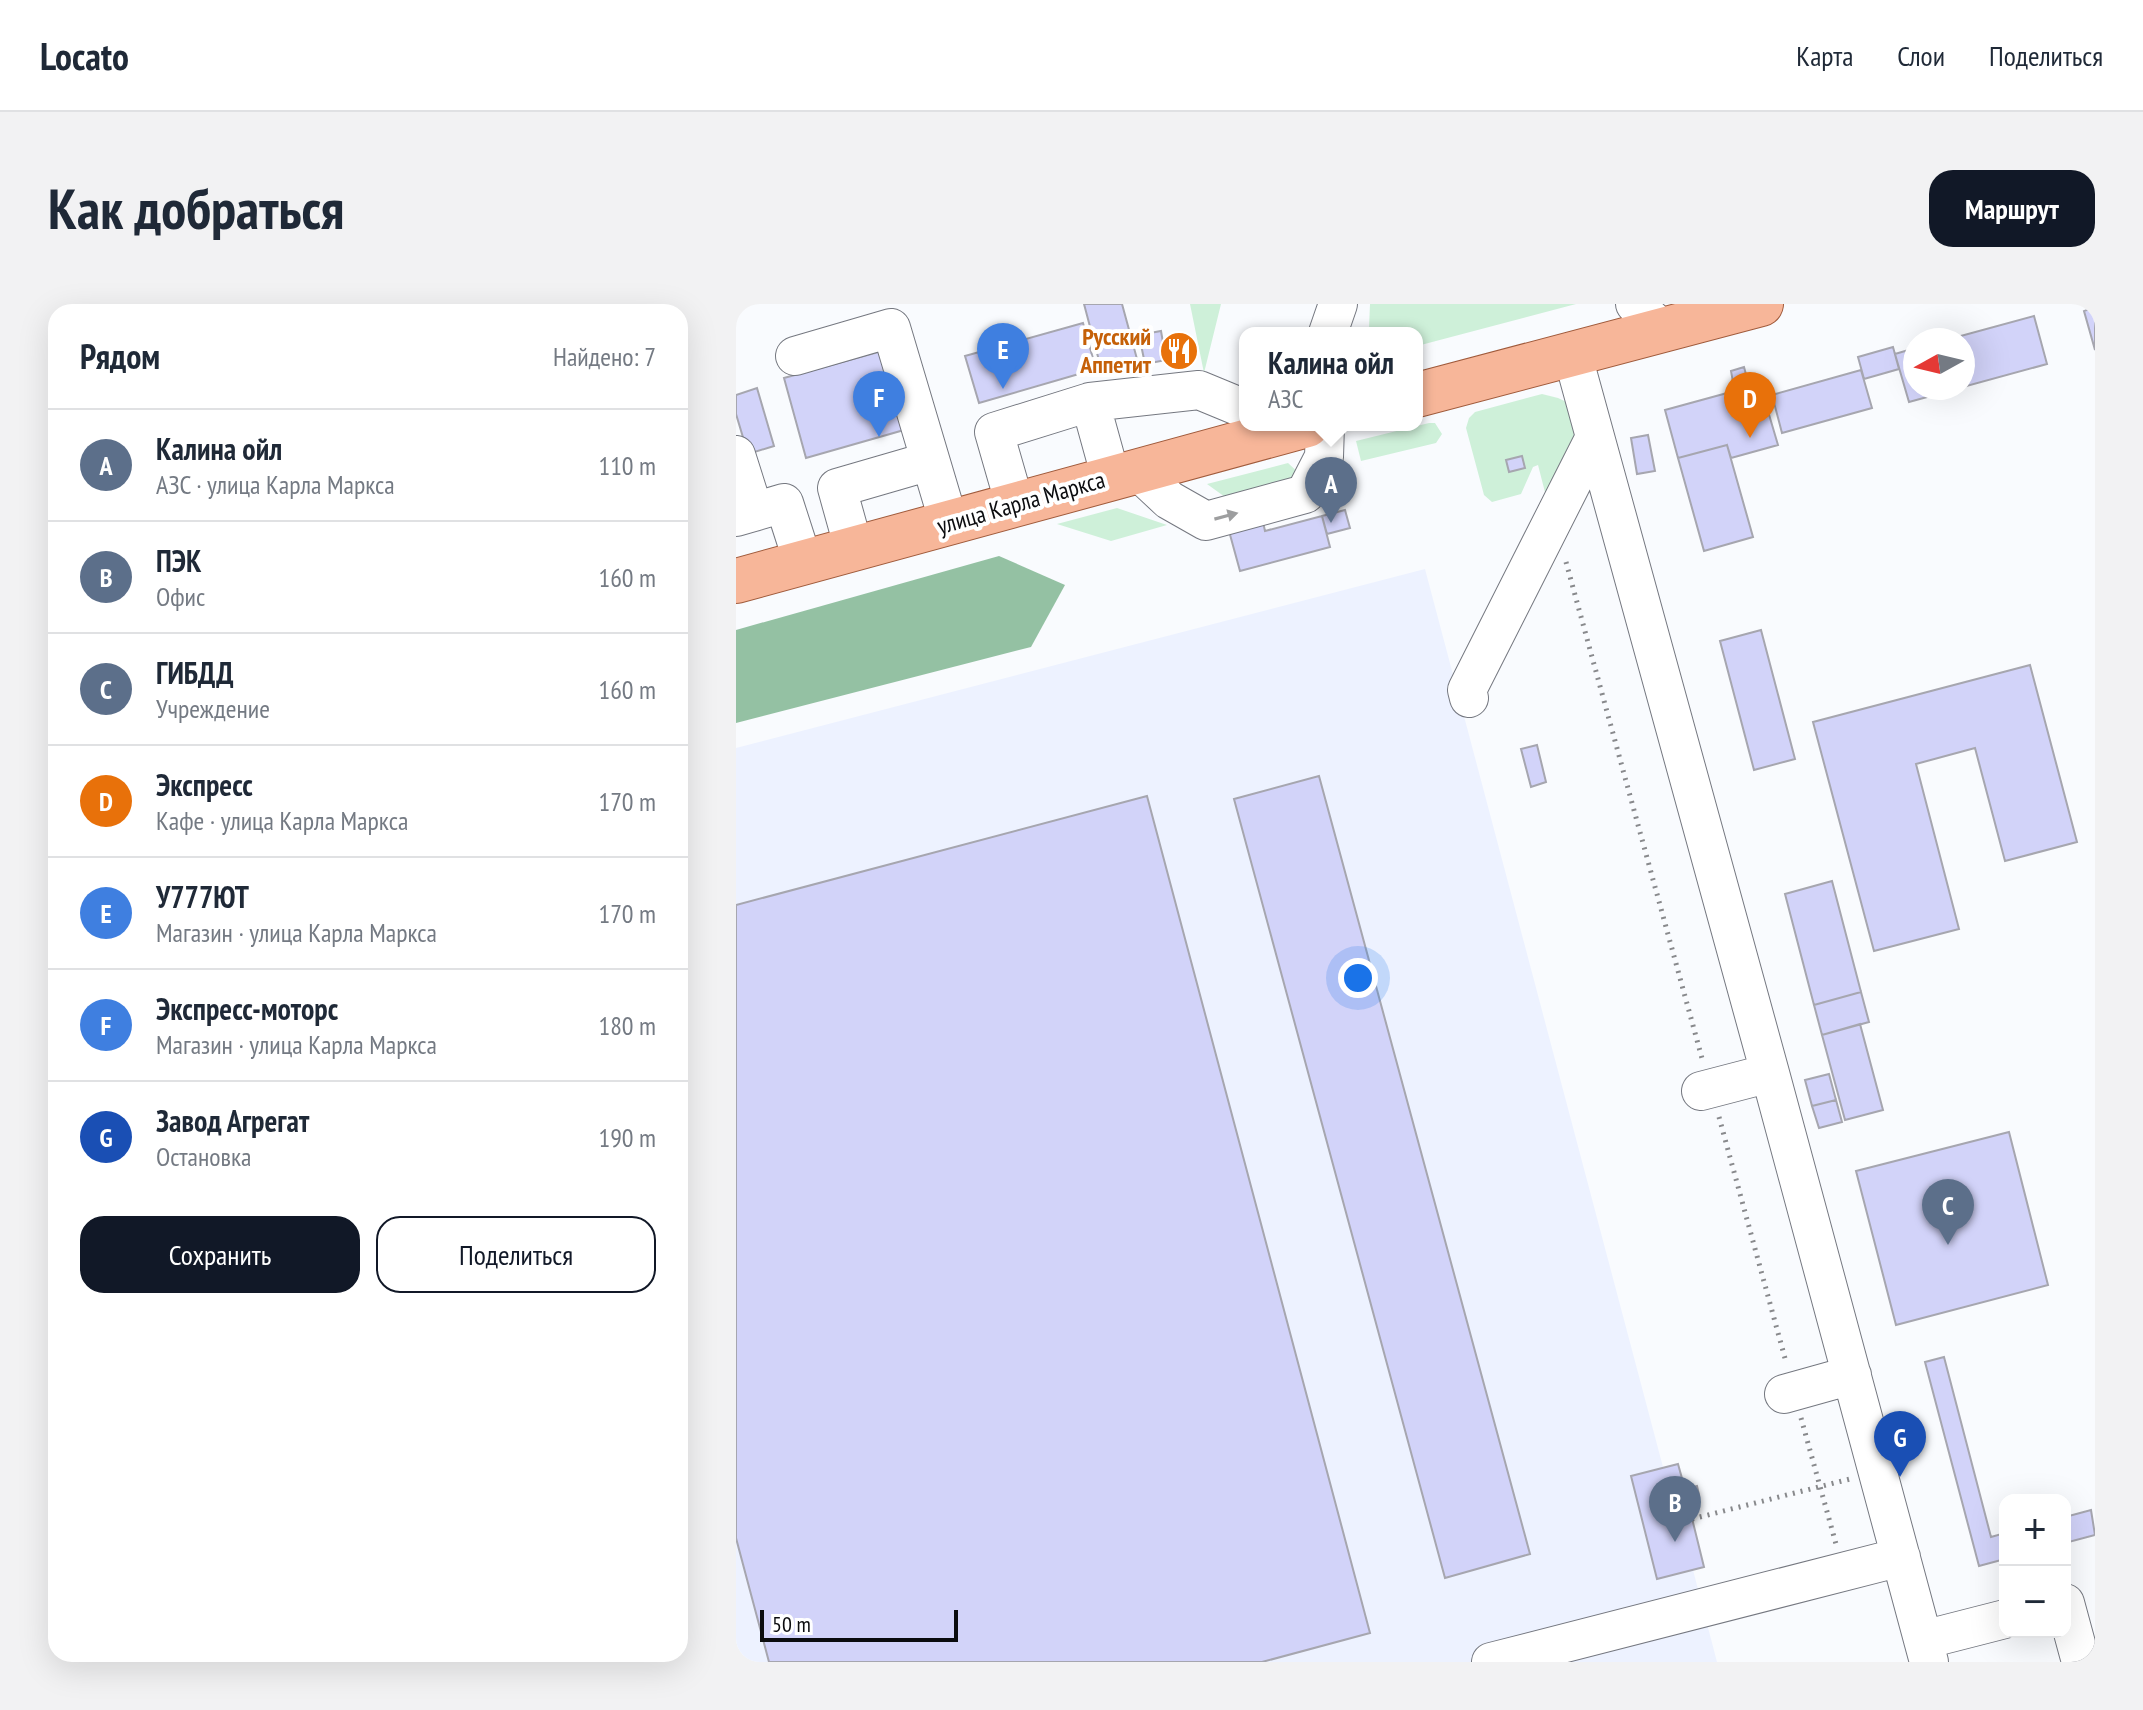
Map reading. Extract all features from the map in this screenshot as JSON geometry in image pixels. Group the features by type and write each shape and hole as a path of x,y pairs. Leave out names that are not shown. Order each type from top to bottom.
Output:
{"main road":[{"path":"1423,393 1572,353 1649,317 1761,304"},
{"name":"улица Карла Маркса","path":"736,581 1283,431"}],"street":[{"path":"1330,327 1338,304"},
{"path":"795,356 891,328 949,523"},
{"path":"1572,353 1926,1651 1999,1621"},
{"path":"1015,505 994,432 1090,402 1199,390 1239,407"},
{"path":"1090,402 1124,474 1206,521 1305,494 1324,457 1306,431"},
{"path":"1469,698 1467,690 1595,437"},
{"path":"736,455 745,514 784,503 803,562"},
{"path":"854,549 837,488 930,461"},
{"path":"1706,1090 1770,1073"},
{"path":"1789,1392 1852,1375"},
{"path":"1491,1662 1901,1557"},
{"path":"2071,1602 2095,1595"},
{"path":"2071,1626 2081,1662"}],"path":[{"path":"1554,518 1706,1090 1789,1392 1843,1572"},
{"path":"1692,1519 1879,1472"}],"shaded area":[{"path":"1425,569 1663,1467 1678,1464 1685,1488 1697,1486 1699,1495 1687,1498 1704,1567 1693,1570 1717,1662 736,1662 736,748"}],"green space":[{"path":"1190,304 1221,304 1204,373"},
{"path":"1370,304 1576,304 1423,344 1423,327 1369,327"},
{"path":"1542,394 1577,407 1589,437 1547,500 1538,465 1533,467 1521,494 1492,502 1484,495 1466,428 1469,418 1475,412"},
{"path":"1435,423 1442,434 1436,443 1361,461 1356,441 1397,431 1423,431 1423,424"},
{"path":"1288,463 1303,477 1225,497 1207,484"},
{"path":"1117,508 1167,525 1111,541 1057,524"},
{"path":"999,556 1065,585 1031,647 736,723 736,630"}],"building":[{"path":"1084,304 1122,304 1137,359 1101,368"},
{"path":"2095,307 2095,350 2084,311"},
{"path":"2034,316 2047,364 1975,384 1975,332"},
{"path":"1083,323 1096,369 979,403 965,356"},
{"path":"1161,331 1166,360 1145,364 1139,335"},
{"path":"1183,339 1187,357 1172,360 1168,342"},
{"path":"1893,347 1899,369 1864,379 1858,357"},
{"path":"882,351 904,430 806,458 784,378"},
{"path":"1903,352 1903,381 1895,354"},
{"path":"1744,367 1747,378 1733,382 1731,371"},
{"path":"1861,370 1872,408 1782,433 1772,395"},
{"path":"1760,384 1778,445 1731,458 1727,445 1678,458 1665,410"},
{"path":"757,388 774,446 748,454 736,414 736,395"},
{"path":"1648,435 1655,471 1637,474 1631,438"},
{"path":"1727,445 1753,537 1704,551 1678,458"},
{"path":"1522,456 1525,468 1509,472 1506,460"},
{"path":"1345,510 1350,528 1327,534 1322,516"},
{"path":"1322,516 1330,547 1240,571 1229,531 1263,522 1265,531"},
{"path":"1761,630 1795,759 1754,770 1720,641"},
{"path":"2030,665 2077,842 2005,861 1975,748 1916,764 1959,929 1874,951 1813,722"},
{"path":"1537,745 1546,782 1531,787 1521,749"},
{"path":"1319,776 1530,1554 1445,1578 1234,799"},
{"path":"1147,796 1370,1633 1262,1662 769,1662 736,1538 736,905"},
{"path":"1832,881 1861,992 1814,1005 1785,894"},
{"path":"1861,992 1869,1022 1822,1035 1814,1005"},
{"path":"1860,1024 1883,1110 1845,1120 1822,1035"},
{"path":"1829,1074 1836,1100 1812,1106 1805,1080"},
{"path":"1836,1100 1842,1122 1819,1128 1812,1106"},
{"path":"2009,1132 2048,1285 1896,1325 1856,1171"},
{"path":"1944,1357 1991,1537 1999,1535 1999,1561 1979,1566 1925,1362"},
{"path":"1678,1464 1685,1489 1697,1486 1699,1495 1687,1498 1704,1567 1657,1579 1631,1476"},
{"path":"2091,1510 2095,1535 2071,1541 2071,1515"}],"place":[{"name":"Русский Аппетит","path":"1179,351"},
{"name":"У777ЮТ","path":"1003,389"},
{"name":"Экспресс-моторс","path":"879,437"},
{"name":"Экспресс","path":"1750,438"},
{"name":"Калина ойл","path":"1331,523"},
{"name":"ГИБДД","path":"1948,1245"},
{"name":"Завод Агрегат","path":"1900,1477"},
{"name":"ПЭК","path":"1675,1542"}]}
